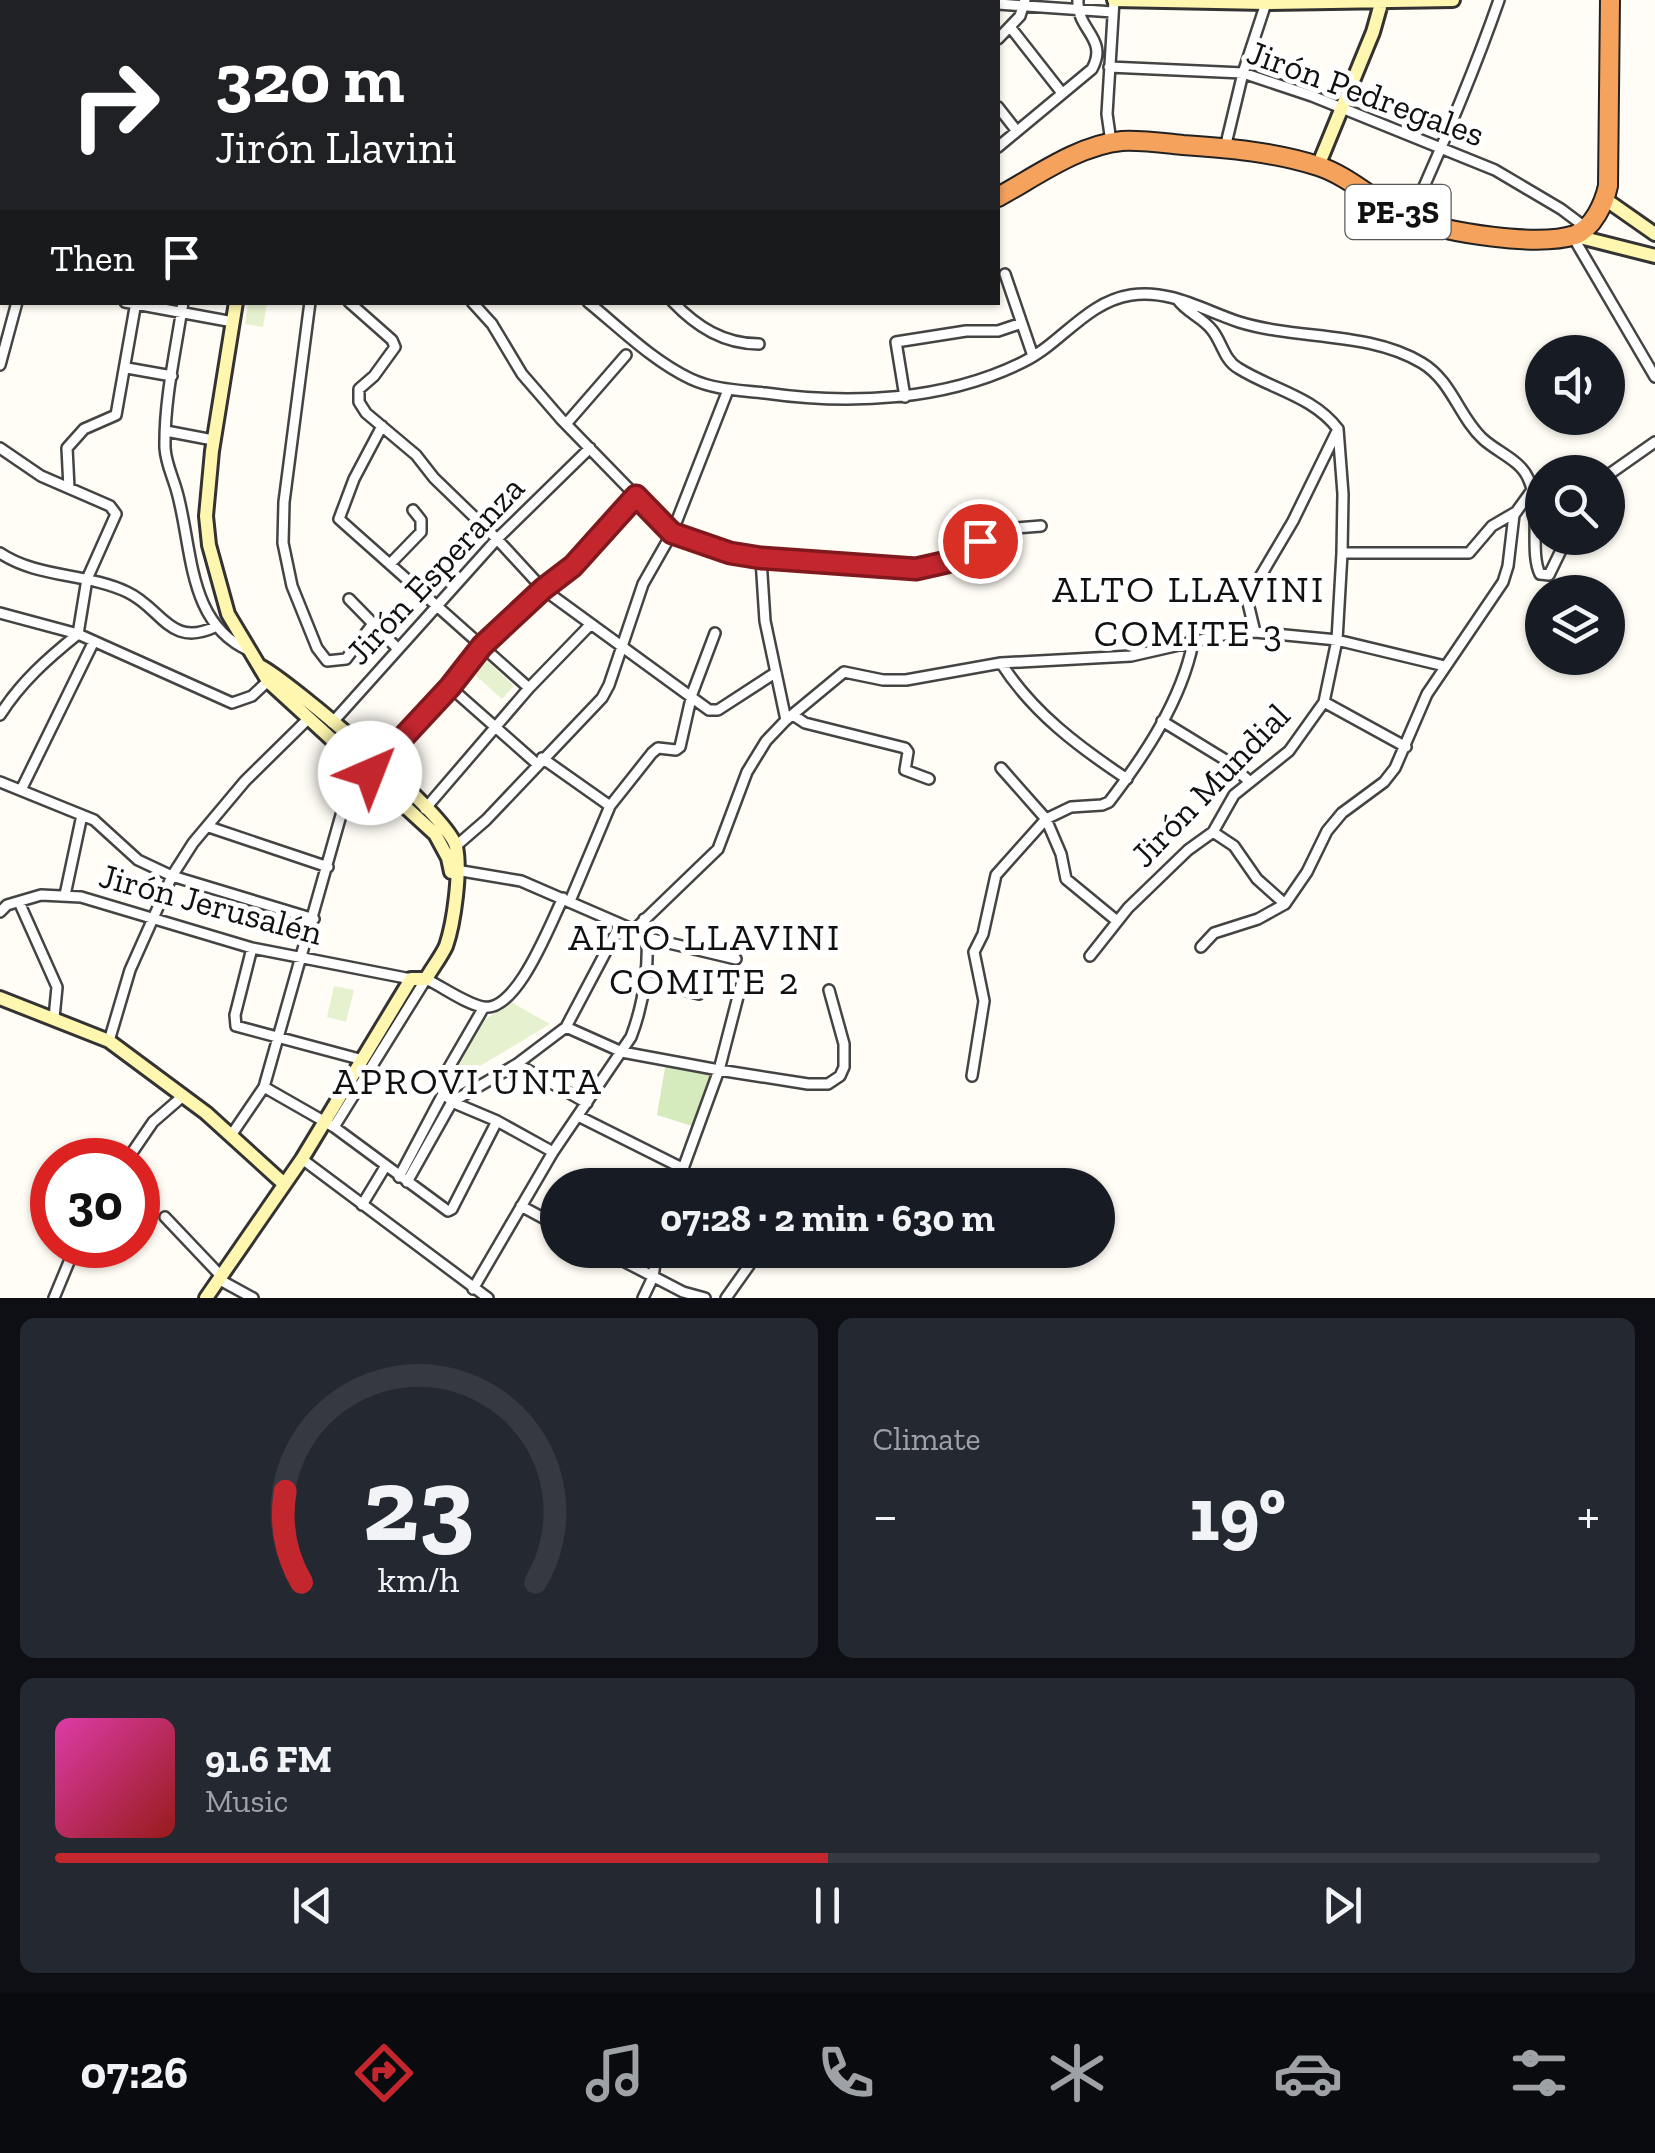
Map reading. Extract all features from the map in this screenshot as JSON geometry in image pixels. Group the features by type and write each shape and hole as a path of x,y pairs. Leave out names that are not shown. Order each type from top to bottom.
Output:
{"highway":[{"path":"1579,232 1605,199 1609,174 1610,0"},
{"name":"PE-3S","path":"1000,196 1080,153 1111,143 1134,141 1224,148 1318,166 1337,173 1410,218 1516,239 1579,232"}],"street":[{"path":"1318,166 1373,32 1382,0"},
{"path":"1000,4 1453,0"},
{"path":"1410,218 1476,68 1499,0"},
{"path":"1224,148 1266,2"},
{"path":"1000,37 1011,28 1025,3"},
{"path":"1111,143 1107,114 1114,4"},
{"path":"1000,146 1092,69 1098,47 1078,5"},
{"path":"1011,28 1062,93"},
{"name":"Jirón Pedregales","path":"1109,67 1243,72 1340,106 1443,146 1518,182 1579,232"},
{"path":"1000,110 1016,130"},
{"path":"1605,199 1655,234"},
{"path":"1579,232 1654,254"},
{"path":"1579,232 1655,377"},
{"path":"1005,274 1032,356"},
{"path":"591,305 620,331 678,372 728,390 817,400 905,397 972,382 1032,356 1084,316 1118,298 1133,294 1178,299 1266,329 1368,344 1424,364 1456,399 1482,438 1520,468 1525,477"},
{"path":"1178,299 1186,311 1212,330 1233,365 1296,395 1338,429 1294,521 1248,599 1255,632"},
{"path":"0,365 16,305"},
{"path":"68,488 67,448 84,429 116,415 136,305"},
{"path":"151,305 182,307 233,322"},
{"path":"236,305 206,493 209,544 228,614 268,681 309,718 327,726"},
{"path":"310,305 284,502 286,565 317,648 326,661 346,659 372,625"},
{"path":"475,305 492,324 522,374 672,533 730,553 761,558 916,569 947,562 1003,529 1041,526"},
{"path":"676,305 692,321 730,341 759,344"},
{"path":"182,307 166,431 169,473 177,492 198,593 215,627 228,640 251,651"},
{"path":"362,307 395,347 359,390 362,408 416,455 543,589 709,710 718,710 774,673"},
{"path":"905,397 896,342 966,331 998,331 1020,324"},
{"path":"566,424 626,355"},
{"path":"126,368 172,376"},
{"path":"456,846 486,820 610,685 643,584 672,533 728,390"},
{"path":"382,426 339,519 529,688"},
{"name":"Jirón Mundial","path":"1090,956 1117,921 1188,850 1213,832 1226,805 1249,781 1289,751 1324,702 1337,640 1342,553 1344,494 1338,429"},
{"path":"166,431 213,440"},
{"path":"1625,463 1655,442"},
{"path":"0,448 41,476 110,506 116,514 87,580 78,634 32,674 0,715"},
{"name":"Jirón Esperanza","path":"327,726 498,539 590,448"},
{"path":"232,1134 264,1087 346,801 482,646 573,566 636,496"},
{"path":"1342,553 1469,552 1492,526 1516,512 1525,500"},
{"path":"390,564 421,532 421,520 413,510"},
{"path":"1201,947 1218,931 1258,919 1285,904 1307,872 1327,831 1342,813 1384,782 1406,747 1427,694 1503,582 1516,512"},
{"path":"0,553 17,564 124,590 142,600 177,631 196,633 215,627"},
{"path":"1536,555 1540,574 1549,576 1559,555"},
{"path":"761,558 765,621 774,673 789,718"},
{"path":"349,598 397,648"},
{"path":"0,612 78,634 232,703 252,696 268,681"},
{"path":"412,814 426,808 494,727 590,624"},
{"path":"456,870 521,881 634,930 718,849 752,762 789,718 847,671 883,680 906,680 1001,663 1098,659 1255,632 1337,640 1445,666"},
{"path":"329,1126 411,979 426,979 484,1007 496,1005 514,993 566,900 610,806 652,753 658,748 680,747 692,694 715,633"},
{"path":"21,790 94,641"},
{"path":"972,1076 984,1001 974,952 983,934 992,886 1003,866 1046,819 1071,807 1106,804 1127,779 1187,669 1192,643"},
{"path":"1001,663 1018,690 1044,716 1083,750 1127,779"},
{"path":"206,1298 283,1183 329,1126 426,979 446,946 456,888 456,846 426,808 327,726 277,675 260,666"},
{"path":"450,687 539,761 610,806"},
{"path":"1324,702 1406,747"},
{"path":"109,1041 130,970 172,876 193,843 245,782 309,718"},
{"path":"789,718 905,748 905,770 929,779"},
{"path":"1162,721 1224,759 1249,781"},
{"path":"375,768 440,842 456,888"},
{"path":"1001,768 1046,819 1061,854 1066,879 1117,921"},
{"path":"0,782 82,815 102,826 138,860 172,876 314,919"},
{"path":"65,895 82,815"},
{"path":"209,827 328,867"},
{"path":"1213,832 1234,846 1258,879 1285,904"},
{"name":"Jirón Jerusalén","path":"0,912 41,895 65,895 252,948 411,979"},
{"path":"19,902 57,986 54,1018"},
{"path":"473,1288 553,1152 622,1052 637,1022 648,938 644,919"},
{"path":"403,1179 452,1102 516,1064 566,1027 620,926"},
{"path":"648,938 736,959"},
{"path":"252,948 235,1015 236,1026 363,1060"},
{"path":"644,981 699,994"},
{"path":"684,1168 719,1070 741,985"},
{"path":"566,1027 622,1052 808,1084 836,1082 844,1067 844,1044 828,990"},
{"path":"0,998 109,1041 232,1134 283,1183"},
{"path":"484,1007 440,1083 444,1092 452,1102 553,1152"},
{"path":"516,1064 588,1103"},
{"path":"264,1087 329,1126 444,1210 452,1209 497,1121"},
{"path":"403,1179 444,1092"},
{"path":"142,1138 153,1122 183,1096"},
{"path":"578,1116 682,1168"},
{"path":"302,1160 488,1298"},
{"path":"362,1206 385,1167"},
{"path":"521,1206 540,1216"},
{"path":"165,1217 220,1278 249,1296"},
{"path":"54,1298 66,1268"},
{"path":"635,1268 705,1298"},
{"path":"644,1298 654,1268"},
{"path":"726,1298 747,1268"},
{"path":"230,1298 249,1296"}],"green space":[{"path":"248,305 267,305 263,327 245,324"},
{"path":"487,661 514,686 502,699 475,675"},
{"path":"334,986 354,990 346,1022 327,1017"},
{"path":"511,1002 550,1024 446,1083 444,1080 477,1025"},
{"path":"666,1062 713,1070 695,1127 657,1115"}],"district":[{"name":"ALTO LLAVINI COMITE 3","path":"1189,611"},
{"name":"ALTO LLAVINI COMITE 2","path":"705,959"},
{"name":"APROVI UNTA","path":"468,1081"}],"route":[{"path":"370,773 450,687 482,646 573,566 636,496 672,533 730,553 761,558 916,569 947,562 980,541"}]}
